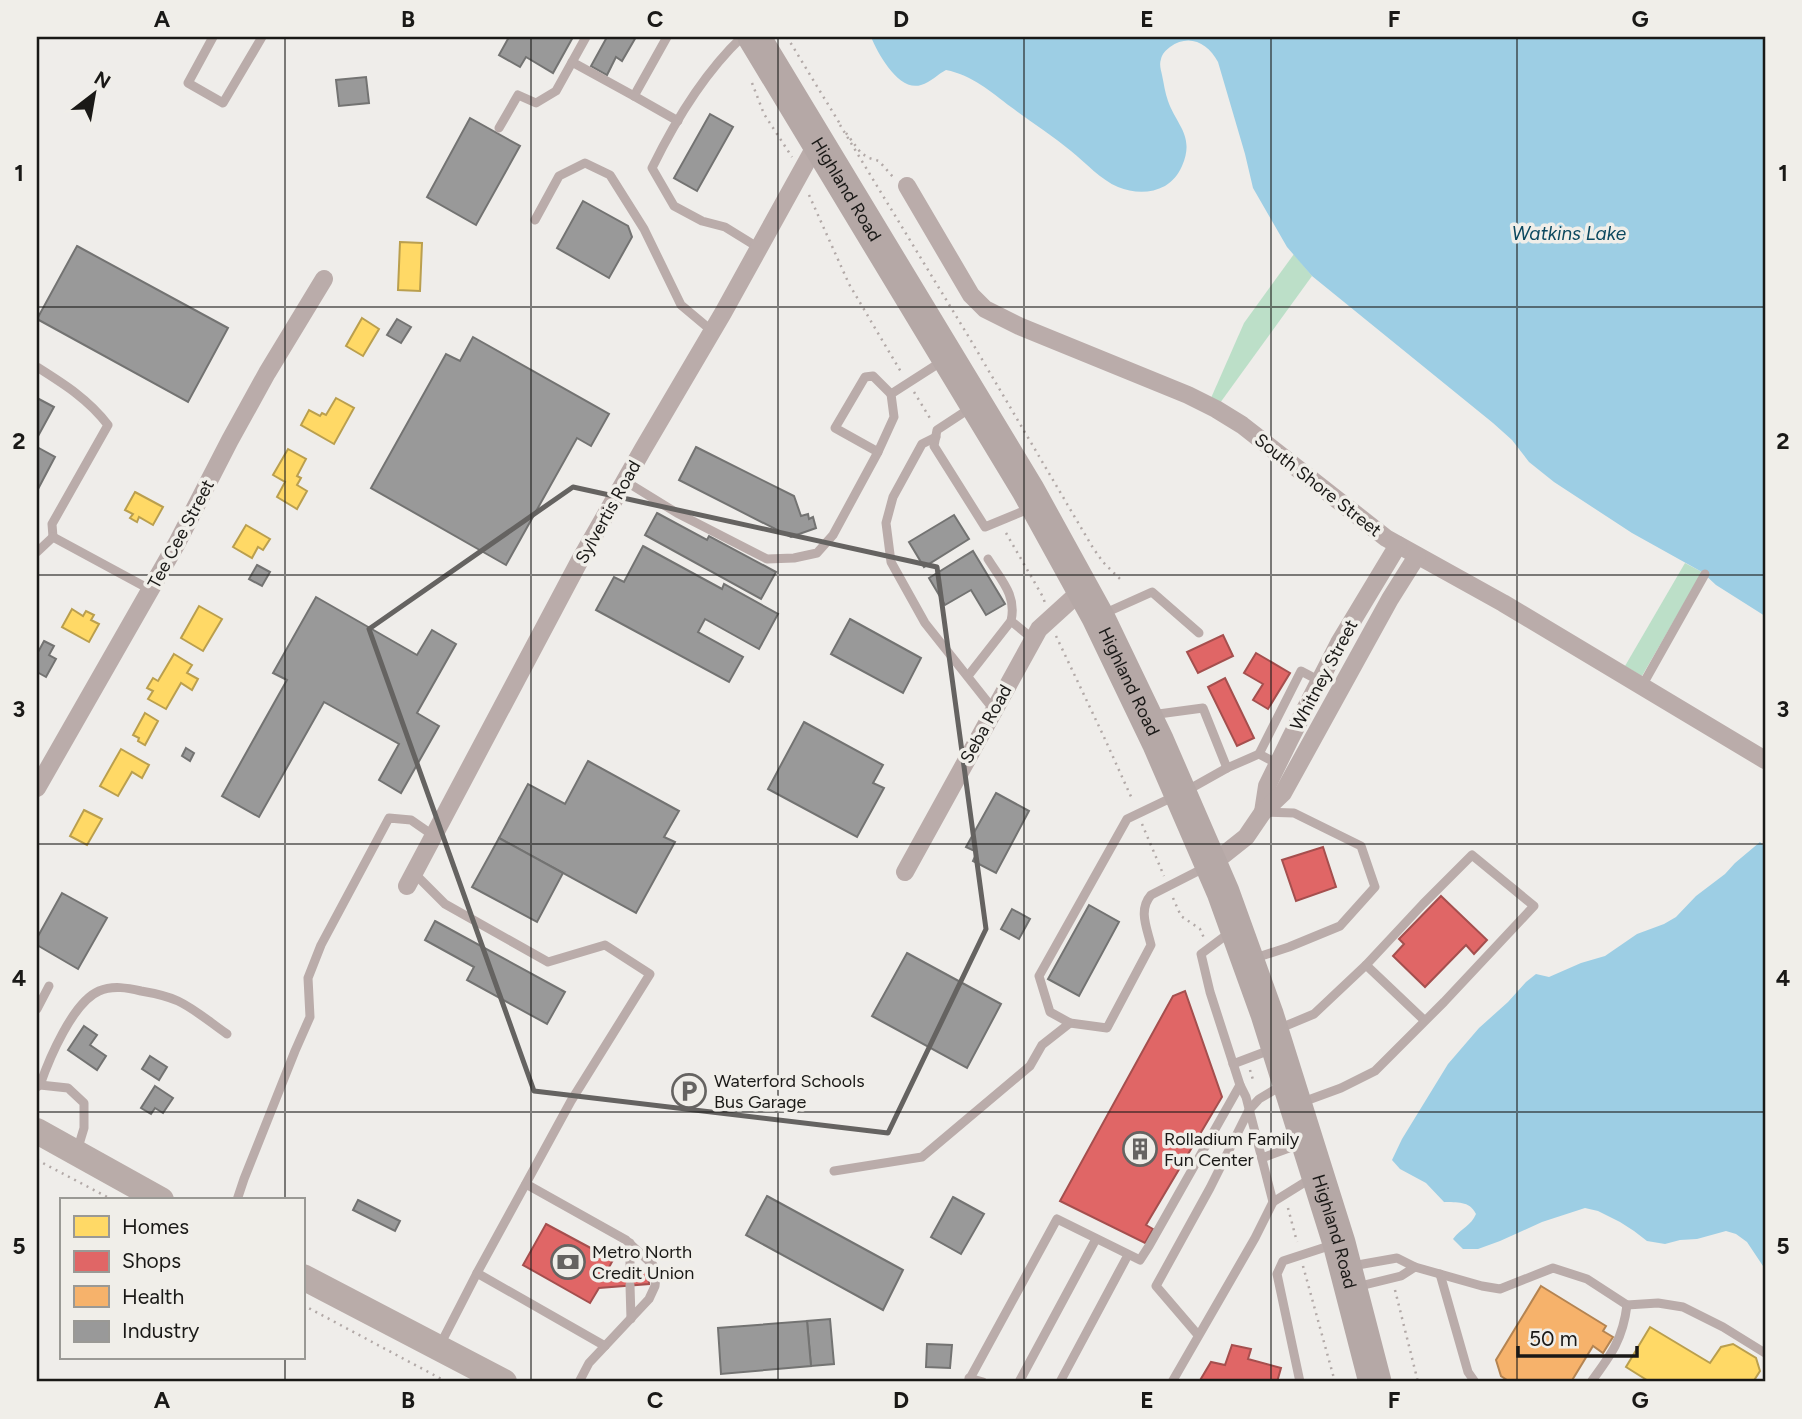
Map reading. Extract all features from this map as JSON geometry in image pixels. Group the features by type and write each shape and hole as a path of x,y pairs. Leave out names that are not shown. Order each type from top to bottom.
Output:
{"highway":[{"name":"Highland Road","path":"754,37 829,134 948,357 1091,603 1146,716 1212,864 1248,960 1345,1266 1375,1382"}],"street":[{"name":"Sylvertis Road","path":"410,879 580,560 800,175 829,134"},
{"name":"South Shore Street","path":"907,186 971,295 985,309 1216,409 1242,425 1386,538 1503,603 1765,760"},
{"name":"Tee Cee Street","path":"37,788 151,590 267,373 324,279"},
{"name":"Whitney Street","path":"1263,812 1267,786 1321,678 1398,545"},
{"name":"Whitney Street","path":"1212,864 1246,837 1263,812 1283,793 1390,598 1418,556"},
{"name":"Seba Road","path":"905,872 1039,629 1049,619 1091,603"},
{"path":"1358,611 1377,622"},
{"path":"1321,678 1342,686"},
{"path":"37,1131 157,1198"},
{"path":"304,1278 504,1382"}],"lane":[{"path":"213,37 188,83 223,103 262,37"},
{"path":"499,128 518,95 536,103 556,91 586,37"},
{"path":"634,96 667,37"},
{"path":"742,37 724,54 678,121 652,168 674,206 702,221 725,227 759,248"},
{"path":"572,62 678,121"},
{"path":"535,220 559,176 585,163 610,175 644,229 681,306 712,331"},
{"path":"891,394 948,357"},
{"path":"37,367 73,389 108,425 52,524 53,537"},
{"path":"625,481 677,513 767,559 794,558 817,552 833,535 878,452 894,417 891,394 873,376 864,377 835,428 878,452"},
{"path":"977,404 922,444 893,498 886,523 891,562 925,623 994,710"},
{"path":"936,433 934,446 985,527 1037,506"},
{"path":"53,537 151,590"},
{"path":"37,552 53,537"},
{"path":"968,676 1011,621 1013,600 988,559"},
{"path":"1642,686 1705,574"},
{"path":"1091,603 1152,592 1199,633"},
{"path":"1011,621 1033,639"},
{"path":"1212,864 1151,895 1146,901 1144,920 1151,945 1107,1028 1070,1023 1050,1012 1039,976 1127,819 1259,754 1301,671 1321,678"},
{"path":"1146,716 1203,708 1227,768"},
{"path":"1259,754 1278,764"},
{"path":"1248,960 1340,926 1375,887 1361,846 1294,813 1263,812"},
{"path":"238,1198 310,1017 308,978 321,945 389,818 411,820 434,836"},
{"path":"1198,1335 1156,1286 1249,1110 1259,1099 1341,1088 1375,1071 1534,906 1472,855 1366,965 1314,1014 1246,1059 1233,1064"},
{"path":"410,879 445,904 548,962 605,945 650,974 571,1101 438,1348"},
{"path":"1236,928 1201,954 1210,992 1246,1097 1273,1202"},
{"path":"1366,965 1424,1020"},
{"path":"37,1009 49,986"},
{"path":"76,1153 84,1128 84,1103 68,1088 38,1086 51,1055 72,1018 88,998 98,991 110,988 147,992 177,1001 227,1034"},
{"path":"834,1171 922,1157 1030,1066 1042,1045 1070,1023"},
{"path":"983,1382 968,1380 1056,1219 1140,1260 1240,1085"},
{"path":"1262,1158 1307,1141"},
{"path":"1172,1382 1273,1202 1317,1175"},
{"path":"526,1184 629,1243 653,1265 656,1276 649,1299 589,1363 579,1382"},
{"path":"1019,1382 1096,1239"},
{"path":"629,1243 630,1271"},
{"path":"1060,1382 1128,1255"},
{"path":"1300,1382 1277,1274 1283,1261 1300,1255 1401,1276 1415,1267"},
{"path":"1345,1266 1397,1258 1415,1267 1500,1289 1553,1268 1587,1279 1627,1305 1658,1303 1683,1307 1723,1327 1765,1353"},
{"path":"477,1273 605,1346"},
{"path":"1440,1274 1468,1372 1475,1382"},
{"path":"630,1285 631,1319"},
{"path":"1606,1382 1594,1379 1620,1338 1627,1305"}],"path":[{"path":"787,37 829,134 971,339 1093,548 1121,580"},
{"path":"751,81 764,114 789,150 849,284 936,433"},
{"path":"829,134 869,158 879,161 901,185 907,186"},
{"path":"996,522 1005,532 1043,597 1052,628 1138,813 1166,888 1181,916 1200,929 1208,949"},
{"path":"1246,1059 1259,1099"},
{"path":"37,1160 109,1198"},
{"path":"1285,1194 1335,1382"},
{"path":"1393,1284 1418,1382"},
{"path":"304,1306 447,1382"}],"highlighted area":[{"path":"573,487 937,567 986,929 888,1133 534,1091 369,629"}],"green space":[{"path":"1294,254 1312,276 1220,403 1211,398 1244,323"},
{"path":"1685,563 1702,572 1642,676 1625,666"}],"water":[{"name":"Watkins Lake","path":"871,37 1765,37 1765,616 1716,585 1702,572 1632,533 1554,482 1529,462 1512,440 1493,423 1312,276 1287,247 1253,188 1218,62 1203,45 1184,41 1164,52 1160,67 1166,95 1186,139 1186,156 1175,178 1159,189 1142,192 1112,184 1056,139 973,80 946,70 921,85 905,83 890,70"},
{"path":"1760,842 1765,847 1765,1269 1747,1242 1736,1234 1726,1231 1665,1244 1647,1241 1620,1222 1585,1208 1542,1222 1478,1249 1463,1249 1453,1239 1474,1218 1476,1214 1470,1206 1444,1202 1426,1183 1400,1169 1392,1160 1448,1064 1479,1028 1536,974 1549,977 1605,956 1637,934 1676,917 1696,896"}],"building: Homes":[{"path":"400,242 422,243 420,291 398,290"},
{"path":"362,318 379,329 363,356 346,346"},
{"path":"336,398 354,408 334,444 301,425 309,410 320,416 322,413 326,415"},
{"path":"288,449 306,459 297,476 301,478 297,485 307,491 297,509 277,497 285,482 273,475"},
{"path":"135,492 163,507 153,525 139,517 137,522 130,518 133,514 125,510"},
{"path":"246,525 270,539 263,550 258,547 252,558 233,547"},
{"path":"199,606 222,619 203,651 181,638"},
{"path":"72,609 83,616 86,611 94,615 91,620 99,624 89,642 62,627"},
{"path":"174,654 192,665 187,673 198,679 192,690 181,683 166,709 148,699 153,691 147,688 153,678 158,681"},
{"path":"145,713 158,721 145,745 133,735"},
{"path":"121,749 149,765 142,778 132,772 118,796 100,786"},
{"path":"84,810 102,819 87,845 70,836"},
{"path":"1650,1327 1710,1363 1721,1347 1733,1344 1756,1358 1760,1371 1753,1382 1650,1382 1626,1367"}],"building: Shops":[{"path":"1223,635 1233,656 1198,673 1187,652"},
{"path":"1256,653 1290,673 1268,709 1253,700 1263,684 1244,673"},
{"path":"1225,678 1254,738 1237,746 1208,687"},
{"path":"1323,847 1336,887 1296,901 1282,860"},
{"path":"1441,896 1487,940 1474,954 1466,945 1425,987 1393,956 1404,944 1399,939"},
{"name":"Rolladium Family Fun Center","path":"1185,991 1222,1097 1146,1225 1153,1229 1145,1243 1060,1201 1173,996"},
{"name":"Metro North Credit Union","path":"546,1224 613,1260 607,1271 648,1270 649,1284 599,1288 590,1303 523,1265"},
{"path":"1232,1345 1251,1349 1248,1359 1281,1368 1277,1382 1199,1382 1211,1362 1225,1365"}],"building: Health":[{"path":"1541,1286 1606,1326 1603,1331 1613,1337 1603,1353 1593,1346 1571,1382 1510,1382 1501,1376 1496,1360"}],"building: Industry":[{"path":"509,37 573,37 553,73 526,57 520,67 499,55"},
{"path":"607,37 636,37 622,61 616,57 607,75 591,66"},
{"path":"366,77 369,103 339,106 336,80"},
{"path":"710,114 733,127 697,191 674,178"},
{"path":"470,118 520,146 476,225 427,197"},
{"path":"583,201 628,226 632,237 609,278 557,248"},
{"path":"77,246 228,328 188,402 37,319"},
{"path":"397,319 411,327 401,343 387,335"},
{"path":"473,337 609,414 591,446 577,438 506,565 371,488 446,354 460,361"},
{"path":"37,398 54,407 37,438"},
{"path":"37,447 55,457 37,491"},
{"path":"696,447 794,496 801,516 808,514 809,519 813,517 816,528 791,537 679,480"},
{"path":"657,513 707,540 709,536 776,572 761,599 645,535"},
{"path":"954,515 969,539 924,567 909,542"},
{"path":"643,546 722,589 724,584 778,614 759,649 705,619 698,632 743,657 729,682 596,610 614,577 624,582"},
{"path":"973,551 1005,604 986,615 971,590 945,605 929,578"},
{"path":"257,565 270,572 262,586 249,579"},
{"path":"316,597 417,655 432,630 456,644 417,713 439,726 401,793 379,780 399,744 324,702 259,817 222,796 287,680 273,673"},
{"path":"850,619 921,658 903,693 831,654"},
{"path":"44,641 54,646 49,655 56,659 46,677 37,672 37,654"},
{"path":"804,722 883,765 873,783 884,788 857,837 768,789"},
{"path":"186,748 194,753 190,761 182,756"},
{"path":"588,761 679,811 664,837 675,842 636,913 499,838 528,784 565,804"},
{"path":"996,793 1029,811 996,873 973,861 977,852 966,847"},
{"path":"499,838 563,873 537,922 472,887"},
{"path":"62,893 107,918 78,969 37,945 37,938"},
{"path":"1089,905 1119,922 1079,996 1048,979"},
{"path":"1012,909 1030,919 1019,939 1001,929"},
{"path":"435,921 565,992 547,1024 467,980 474,967 425,940"},
{"path":"907,953 1001,1004 967,1068 872,1016"},
{"path":"84,1026 97,1035 90,1045 106,1056 97,1070 68,1050"},
{"path":"150,1056 167,1067 159,1080 142,1069"},
{"path":"155,1086 173,1098 163,1113 155,1108 151,1114 141,1108"},
{"path":"767,1196 903,1270 883,1310 746,1235"},
{"path":"953,1197 984,1214 961,1254 931,1237"},
{"path":"358,1200 400,1221 395,1231 353,1210"},
{"path":"830,1319 834,1364 811,1366 807,1321"},
{"path":"807,1321 811,1366 721,1374 718,1328"},
{"path":"927,1344 952,1345 950,1368 926,1367"}],"place":[{"name":"Waterford Schools Bus Garage","path":"689,1091"},
{"name":"Rolladium Family Fun Center","path":"1140,1149"},
{"name":"Metro North Credit Union","path":"568,1262"}]}
